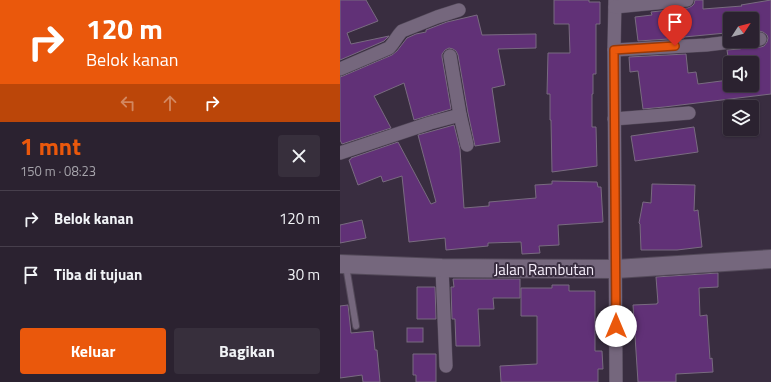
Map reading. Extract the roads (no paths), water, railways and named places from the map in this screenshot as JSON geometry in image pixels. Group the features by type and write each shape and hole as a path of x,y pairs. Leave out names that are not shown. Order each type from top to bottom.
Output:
{"street":[{"path":"616,382 614,119 615,3 687,0"},
{"path":"340,69 389,48 402,31 459,10"},
{"path":"614,50 723,43"},
{"path":"450,56 460,115 467,145"},
{"path":"614,119 689,112"},
{"path":"340,153 430,123 460,115"},
{"name":"Jalan Rambutan","path":"343,264 442,268 616,269 771,259"},
{"path":"442,268 446,366"}],"lane":[{"path":"343,264 356,326"}]}
